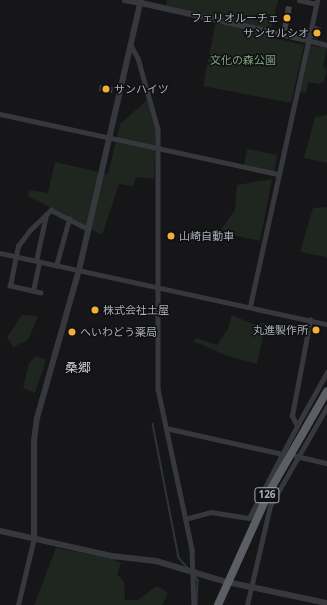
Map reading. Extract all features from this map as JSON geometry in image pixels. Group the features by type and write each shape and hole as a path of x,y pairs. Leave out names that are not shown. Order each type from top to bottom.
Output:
{"highway":[{"name":"126","path":"218,605 227,582 269,492 327,391"}],"street":[{"path":"124,0 141,2 327,45"},
{"path":"250,306 316,2 300,0"},
{"path":"18,605 34,538 35,428 78,270 141,2"},
{"path":"131,45 138,58 158,124 158,389 185,519 194,573 194,605"},
{"path":"0,114 278,174"},
{"path":"41,293 10,286 18,246 30,230 46,215 54,210 88,229"},
{"path":"33,291 46,215"},
{"path":"56,266 69,219"},
{"path":"0,254 250,306 327,324"},
{"path":"296,426 292,416 310,320"},
{"path":"185,519 211,512 249,518 296,426 327,372"},
{"path":"247,605 270,506 296,456 327,407"},
{"path":"166,428 282,454"},
{"path":"296,456 327,463"},
{"path":"0,531 112,556 156,561 227,582 327,603"}],"green space":[{"name":"文化の森公園","path":"167,0 278,0 269,37 304,45 291,103 203,86 216,20 165,9"},
{"path":"309,45 327,48 323,66 327,70 324,81 319,84 308,82 306,93 299,92"},
{"path":"147,100 156,131 154,179 136,177 133,186 119,184 102,235 28,196 29,190 48,193 55,162 108,174 120,124"},
{"path":"327,115 327,163 304,158 315,117"},
{"path":"247,149 277,155 274,174 243,168"},
{"path":"272,179 260,241 219,232 235,210 237,185"},
{"path":"327,207 327,257 300,252 313,208"},
{"path":"22,315 38,316 28,340 13,347 7,337"},
{"path":"232,315 253,324 266,323 257,364 225,355 193,341 196,338 217,345 228,329"},
{"path":"36,356 46,360 35,393 23,388 29,363"},
{"path":"56,548 110,558 121,563 117,574 124,582 125,600 138,600 157,586 168,593 162,605 34,605"}],"building":[{"name":"フェリオルーチェ","path":"286,6 292,7 287,31 282,30"},
{"name":"サンセルシオ","path":"315,26 321,28 317,39 311,37"},
{"name":"サンハイツ","path":"100,85 113,87 112,93 99,91"}],"waterway":[{"path":"153,424 179,558 188,568"},
{"path":"195,576 198,580 197,605"}],"place":[{"name":"フェリオルーチェ","path":"287,18"},
{"name":"サンセルシオ","path":"317,33"},
{"name":"サンハイツ","path":"106,89"},
{"name":"山崎自動車","path":"171,236"},
{"name":"株式会社土屋","path":"95,310"},
{"name":"丸進製作所","path":"316,330"},
{"name":"へいわどう薬局","path":"72,332"}],"district":[{"name":"桑郷","path":"78,367"}]}
